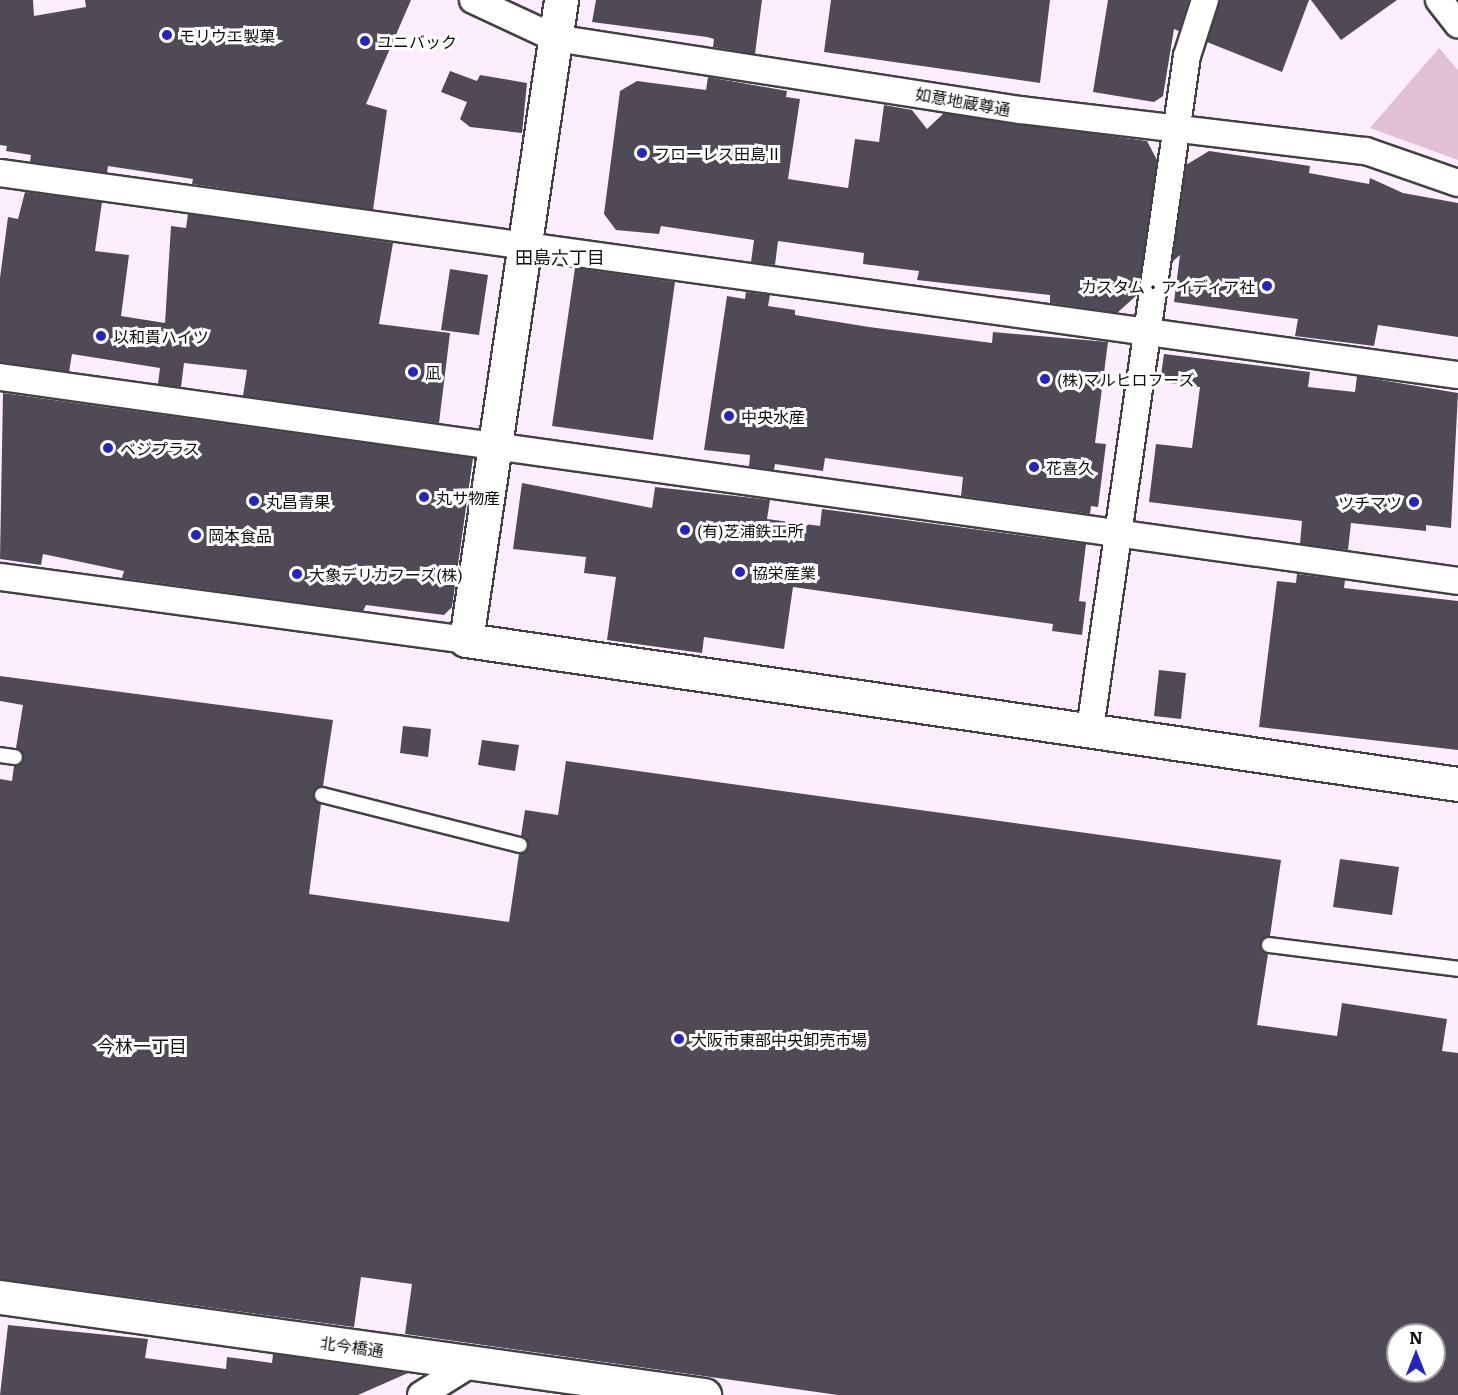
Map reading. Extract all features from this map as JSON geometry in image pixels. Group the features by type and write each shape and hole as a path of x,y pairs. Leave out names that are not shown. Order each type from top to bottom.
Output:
{"street":[{"name":"如意地蔵尊通","path":"473,0 555,38 1020,110 1366,151 1458,183"},
{"path":"466,640 527,243 561,0"},
{"path":"1090,729 1187,56 1205,0"},
{"path":"1439,0 1458,24"},
{"path":"0,173 527,243 1458,375"},
{"path":"0,376 1119,529 1458,581"},
{"path":"0,577 466,640 1458,784"},
{"name":"北今橋通","path":"0,1297 685,1394"},
{"path":"421,1395 472,1363"}],"lane":[{"path":"0,755 15,757"},
{"path":"322,795 520,845"},
{"path":"1269,945 1458,969"}],"shaded area":[{"path":"1439,48 1458,70 1458,160 1370,128"}],"building":[{"path":"0,0 33,0 34,16 86,7 85,0 411,0 366,104 387,110 373,210 192,184 193,179 108,166 107,173 30,162 31,155 6,151 7,146 0,145"},
{"path":"596,0 762,0 755,54 713,47 714,39 707,37 592,22"},
{"path":"831,0 1050,0 1040,83 824,52"},
{"path":"1108,0 1189,0 1179,31 1174,29 1163,96 1154,102 1093,92"},
{"path":"1220,0 1309,0 1282,72 1207,42"},
{"path":"1311,0 1397,0 1341,40"},
{"path":"450,71 477,81 480,75 527,83 522,133 470,127 460,119 467,102 441,92"},
{"path":"708,77 787,91 786,97 800,99 788,179 848,188 855,139 879,142 884,105 912,110 927,129 944,113 1147,141 1157,160 1138,294 1117,313 1050,303 1050,295 917,280 919,271 863,264 864,253 778,241 775,265 751,262 754,240 661,226 659,234 616,230 604,214 620,91 637,81 706,90"},
{"path":"1209,151 1310,166 1309,173 1369,184 1370,178 1403,193 1458,203 1458,337 1378,325 1374,346 1295,336 1298,319 1174,302 1180,255 1172,262 1186,165"},
{"path":"25,192 102,202 95,251 129,255 121,316 165,323 171,226 186,228 188,214 393,243 379,324 450,333 439,423 243,396 247,370 184,363 181,387 158,384 160,368 72,354 69,372 0,362 0,278 8,217 18,219"},
{"path":"575,268 675,282 653,440 552,426"},
{"path":"450,269 488,275 479,335 441,330"},
{"path":"746,292 770,295 768,306 795,310 795,315 869,327 992,343 993,332 1108,342 1095,443 1106,444 1098,507 1091,506 1090,514 961,496 963,477 825,458 823,471 775,464 774,470 749,467 750,455 704,450 727,296 745,299"},
{"path":"1164,354 1310,372 1308,387 1355,392 1357,376 1458,393 1451,528 1426,525 1426,531 1351,523 1348,550 1300,544 1302,521 1149,502 1156,444 1192,448 1200,387 1160,382"},
{"path":"3,393 473,458 452,607 444,615 366,605 363,611 122,578 124,571 43,554 41,565 0,559"},
{"path":"522,483 652,508 655,487 770,500 767,519 820,526 822,509 1086,544 1079,601 1086,602 1082,635 1052,631 1053,624 793,587 784,649 704,637 702,653 607,640 616,577 584,573 586,557 513,549"},
{"path":"1297,574 1345,580 1344,588 1458,601 1458,750 1259,727 1277,581 1296,583"},
{"path":"1159,670 1186,673 1181,719 1154,716"},
{"name":"大阪市東部中央卸売市場","path":"0,676 333,720 323,786 313,793 321,804 309,894 509,922 519,854 529,847 521,836 525,810 558,815 566,761 1281,860 1270,936 1260,943 1268,954 1257,1025 1337,1036 1342,1003 1447,1019 1442,1051 1458,1053 1458,1395 838,1395 405,1334 412,1284 361,1277 354,1327 0,1279 0,779 12,781 14,766 24,758 16,748 23,705 0,701"},
{"path":"403,726 431,729 428,757 400,753"},
{"path":"482,740 519,745 515,771 478,765"},
{"path":"1340,859 1399,867 1392,915 1333,907"},
{"path":"8,1325 148,1339 145,1358 226,1369 227,1357 272,1363 273,1354 408,1373 358,1395 0,1395"}],"place":[{"name":"モリウエ製菓","path":"167,35"},
{"name":"ユニバック","path":"365,41"},
{"name":"フローレス田島Ⅱ","path":"642,153"},
{"name":"カスタム・アイディア社","path":"1267,286"},
{"name":"以和貴ハイツ","path":"101,336"},
{"name":"凪","path":"413,372"},
{"name":"(株)マルヒロフーズ","path":"1045,379"},
{"name":"中央水産","path":"729,416"},
{"name":"ベジプラス","path":"108,448"},
{"name":"花喜久","path":"1034,467"},
{"name":"丸サ物産","path":"424,497"},
{"name":"丸昌青果","path":"254,501"},
{"name":"ツチマツ","path":"1414,502"},
{"name":"(有)芝浦鉄工所","path":"685,530"},
{"name":"岡本食品","path":"196,535"},
{"name":"協栄産業","path":"740,572"},
{"name":"大象デリカフーズ(株)","path":"297,574"},
{"name":"大阪市東部中央卸売市場","path":"679,1039"}],"district":[{"name":"田島六丁目","path":"560,257"},
{"name":"今林一丁目","path":"142,1046"}]}
